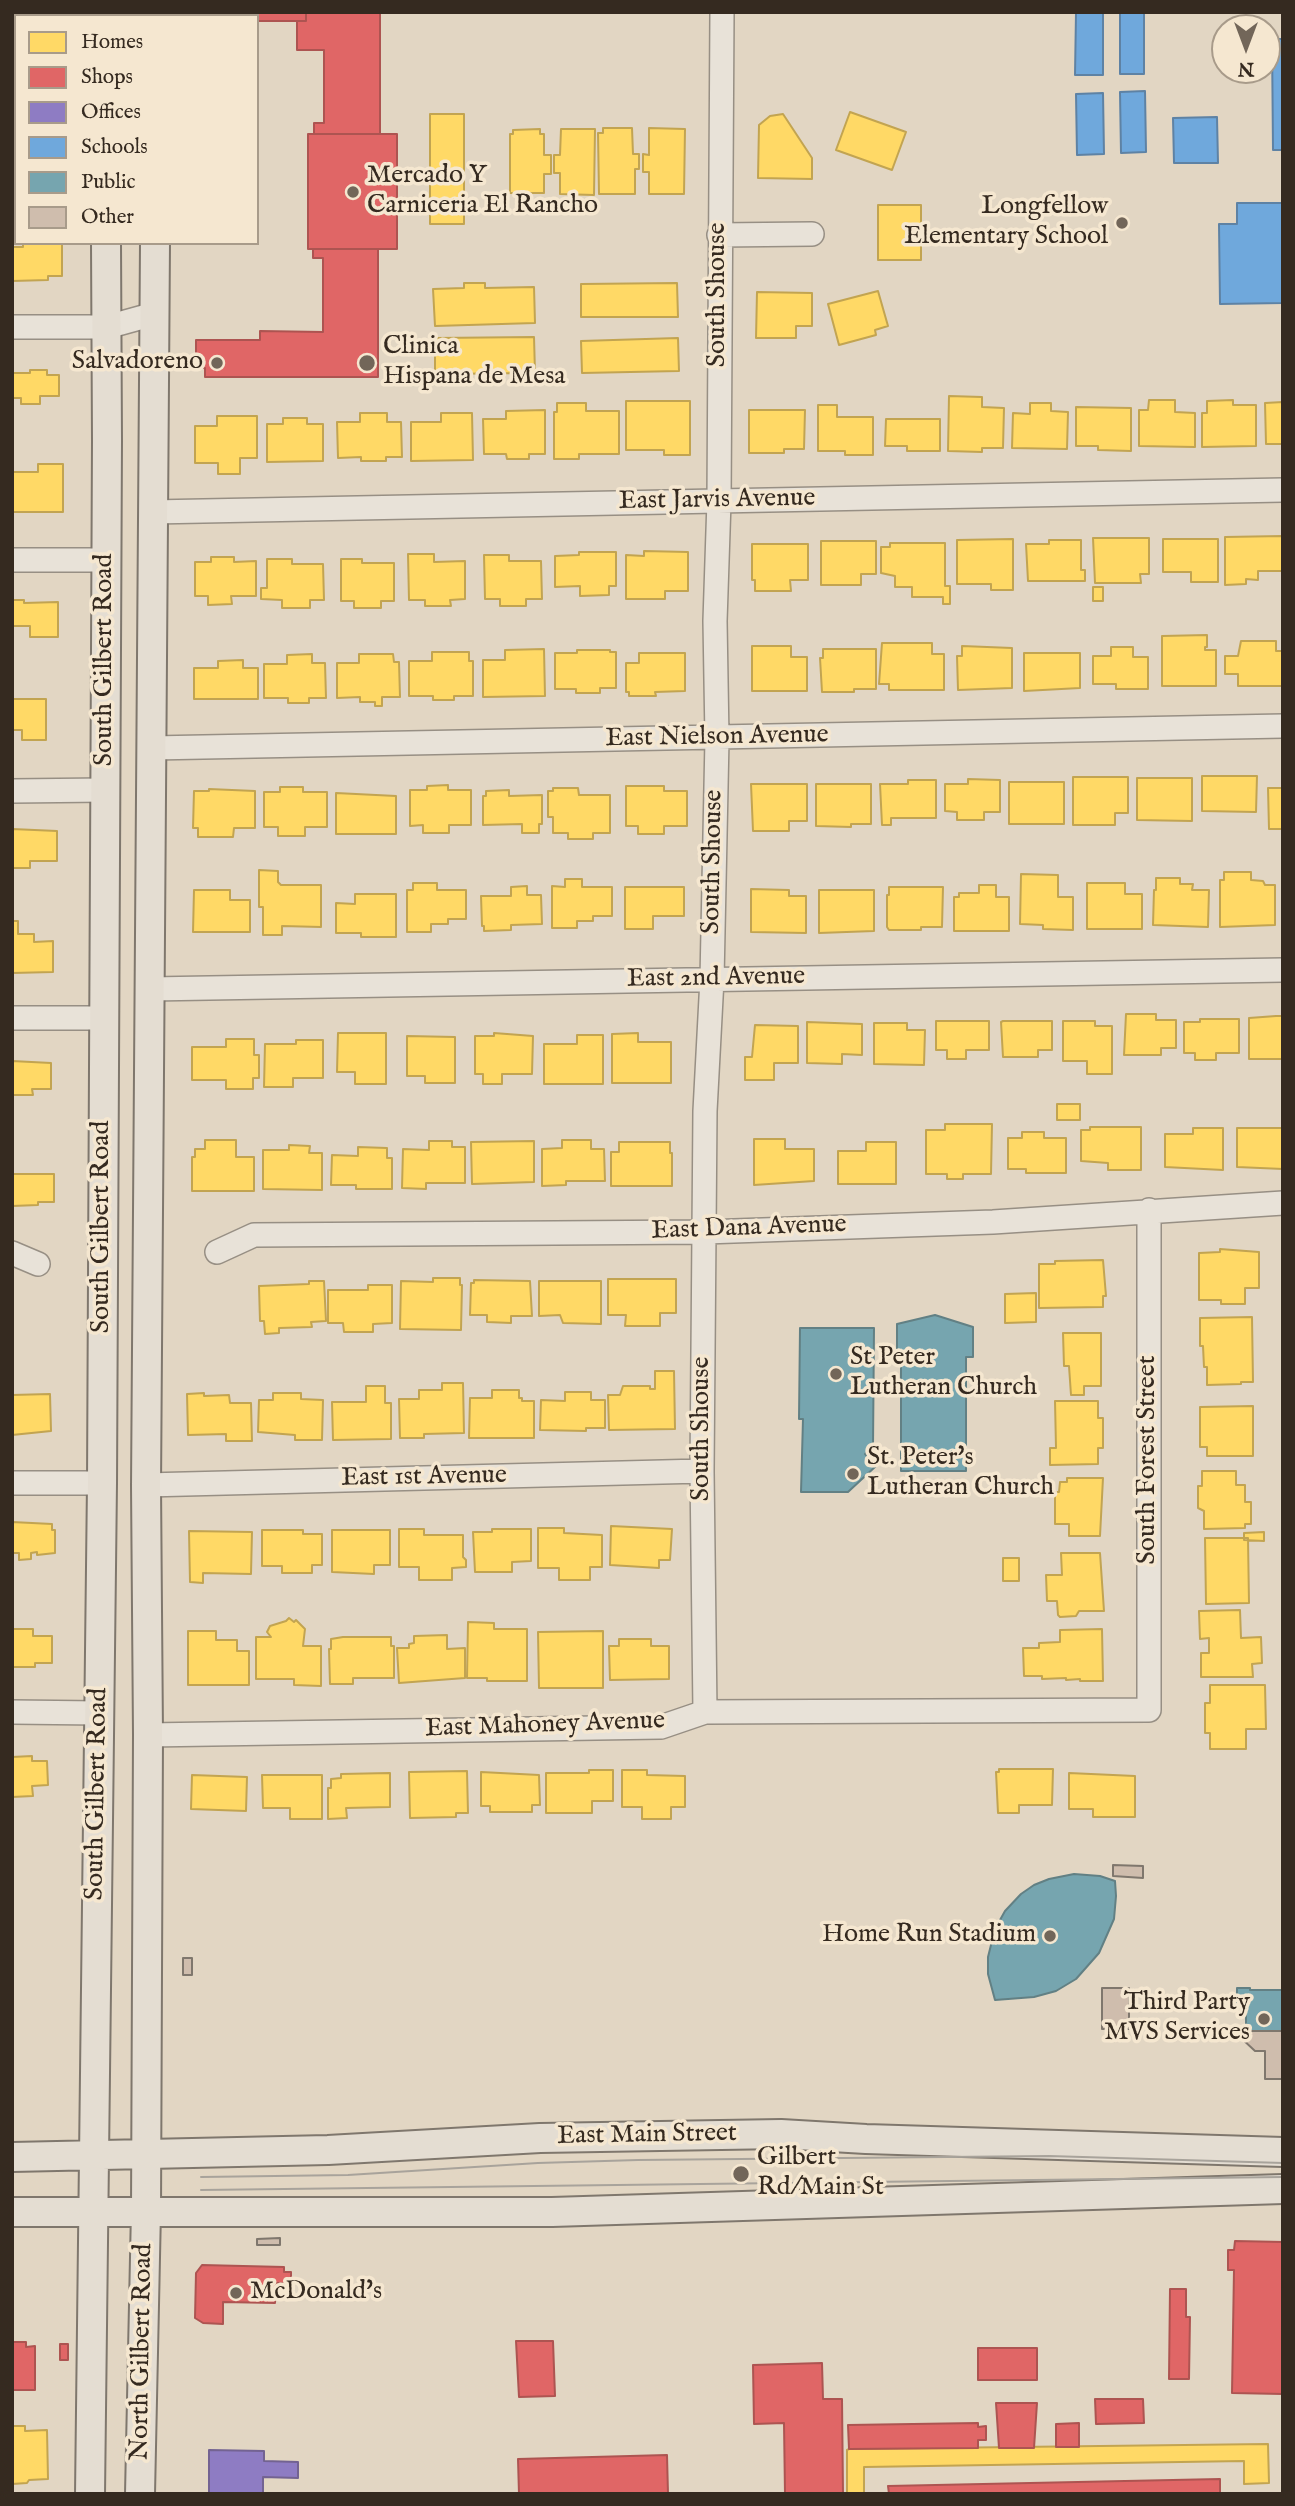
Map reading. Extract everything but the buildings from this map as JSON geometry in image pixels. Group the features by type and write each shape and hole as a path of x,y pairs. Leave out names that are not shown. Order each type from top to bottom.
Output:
{"main road":[{"name":"South Gilbert Road","path":"94,2211 102,1483 106,245"},
{"name":"South Gilbert Road","path":"146,2210 146,1485 155,245"},
{"name":"East Main Street","path":"12,2157 328,2150 540,2138 768,2134 1283,2152"},
{"path":"12,2212 552,2212 1283,2189"},
{"name":"North Gilbert Road","path":"140,2494 146,2210"},
{"name":"North Gilbert Road","path":"90,2494 94,2211"}],"street":[{"name":"South Shouse","path":"705,1712 702,1471 705,1111 712,979 716,738 722,12"},
{"path":"719,234 812,234"},
{"path":"12,327 107,327 154,314"},
{"name":"East Jarvis Avenue","path":"152,512 1283,490"},
{"path":"12,560 107,560"},
{"name":"East Nielson Avenue","path":"152,748 1283,726"},
{"path":"12,791 105,790"},
{"name":"East 2nd Avenue","path":"150,989 1283,970"},
{"path":"12,1018 104,1018"},
{"name":"East Dana Avenue","path":"217,1252 254,1235 705,1232 993,1222 1283,1203"},
{"name":"South Forest Street","path":"1149,1210 1149,1710"},
{"path":"12,1253 38,1264"},
{"name":"East 1st Avenue","path":"146,1485 702,1471"},
{"path":"12,1483 102,1483"},
{"name":"East Mahoney Avenue","path":"148,1735 661,1727 705,1712 1149,1710"},
{"path":"12,1712 99,1713"}],"tram line":[{"path":"201,2177 348,2175 538,2163 638,2160 1049,2156 1283,2163"},
{"path":"201,2190 1283,2177"}],"place":[{"name":"Mercado Y Carniceria El Rancho","path":"353,192"},
{"name":"Longfellow Elementary School","path":"1122,223"},
{"name":"Salvadoreno","path":"217,363"},
{"name":"Clinica Hispana de Mesa","path":"367,363"},
{"name":"St Peter Lutheran Church","path":"836,1374"},
{"name":"St. Peter's Lutheran Church","path":"853,1474"},
{"name":"Home Run Stadium","path":"1050,1936"},
{"name":"Third Party MVS Services","path":"1264,2019"},
{"name":"Gilbert Rd/Main St","path":"741,2174"},
{"name":"McDonald's","path":"236,2293"}]}
